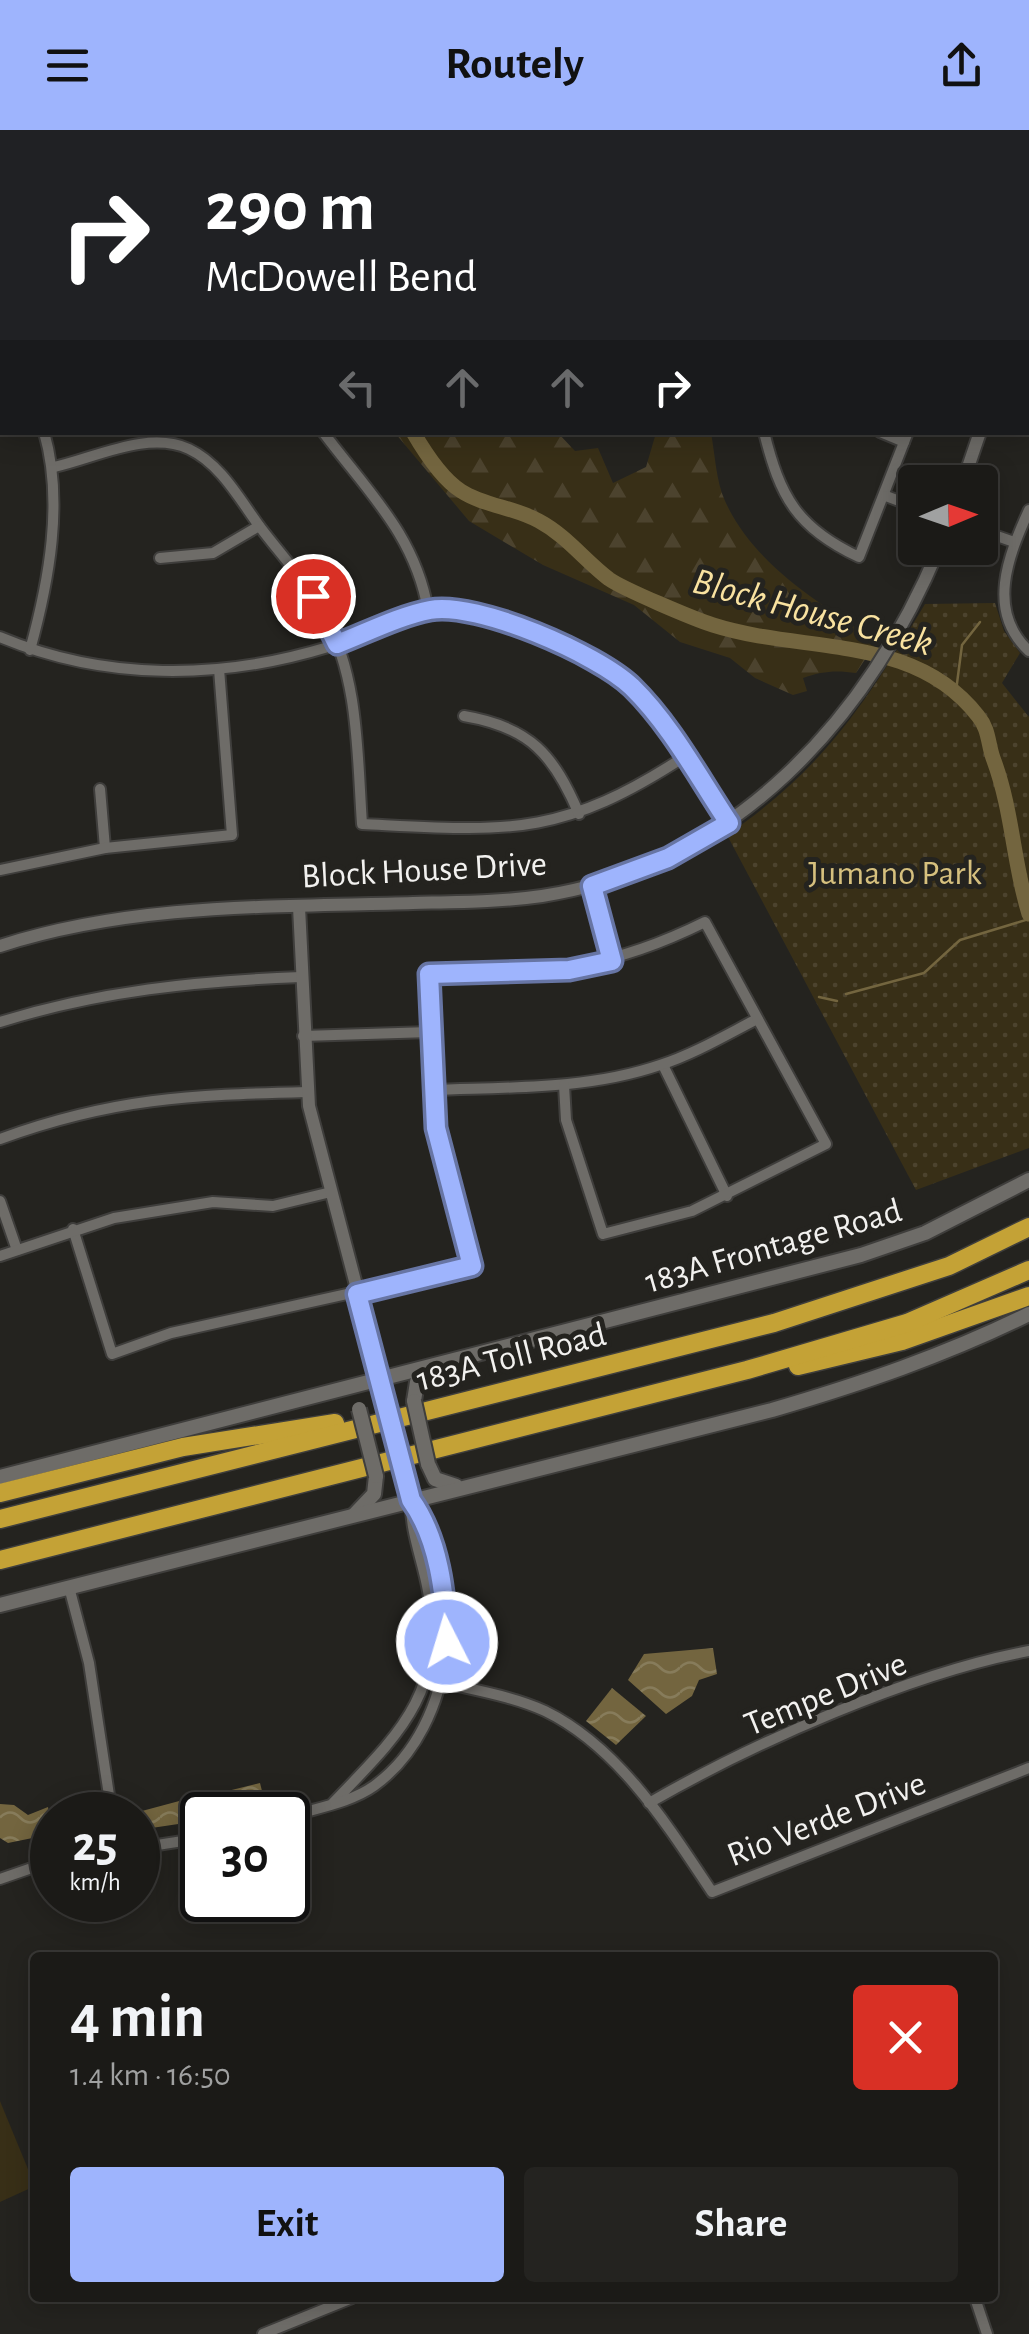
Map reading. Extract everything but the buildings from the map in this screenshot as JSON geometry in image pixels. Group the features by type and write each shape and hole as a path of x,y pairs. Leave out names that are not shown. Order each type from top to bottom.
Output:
{"highway":[{"name":"183A Toll Road","path":"0,1519 774,1323 949,1266 1029,1227"},
{"name":"183A Toll Road","path":"0,1560 748,1370 907,1322 1029,1270"},
{"path":"748,1370 797,1366 1004,1316 1029,1296"},
{"path":"0,1493 183,1447 440,1408"},
{"path":"0,1571 94,1544 152,1521"}],"main road":[{"name":"183A Frontage Road","path":"0,1477 861,1255 925,1234 1029,1180"},
{"path":"0,1604 853,1386 1004,1316 1029,1314"},
{"path":"429,1369 416,1382 414,1401 428,1464 440,1482 466,1486"},
{"path":"333,1392 351,1397 358,1409 376,1476 374,1494 355,1514"}],"street":[{"path":"479,130 530,130"},
{"path":"30,650 46,595 54,467 45,435"},
{"path":"325,435 405,540 421,572 428,610"},
{"path":"765,435 778,485 792,510 858,558 886,496 906,437"},
{"path":"969,465 979,435"},
{"path":"54,467 128,446 161,442 188,449 229,483 313,596 337,644 353,694 362,824 510,829 579,814 636,788 684,757"},
{"path":"886,496 898,500"},
{"path":"1029,510 1014,542 1004,580 1004,610 1013,632 1029,651"},
{"path":"160,558 213,553 259,526"},
{"path":"998,536 1014,542"},
{"name":"Block House Drive","path":"0,946 115,918 489,900 592,886 668,858 729,823 792,772 840,718 890,648 931,565"},
{"path":"0,637 30,650 126,672 219,669 262,664 337,644 428,610 458,608 490,614 598,664 628,683 654,710 729,823"},
{"path":"0,870 105,848 232,836 219,669"},
{"path":"464,716 524,736 544,751 562,773 579,814"},
{"path":"100,789 105,848"},
{"path":"592,886 612,961"},
{"path":"299,907 307,1092 411,1500 410,1518 429,1594 433,1644 426,1678 404,1730 332,1804"},
{"path":"73,1230 112,1354 171,1333 472,1266 436,1128 429,974 569,970 612,961 705,922 826,1144 692,1211 603,1234 566,1120 564,1084"},
{"path":"0,1022 65,1002 192,981 300,977"},
{"path":"432,1090 598,1081 663,1064 757,1019"},
{"path":"303,1036 430,1032"},
{"path":"663,1064 726,1196"},
{"path":"0,1139 107,1106 189,1094 307,1092"},
{"path":"0,1256 73,1230 178,1206 213,1202 273,1206 331,1192"},
{"path":"0,1201 17,1250"},
{"path":"310,1810 375,1785 416,1742 442,1682 447,1642 445,1604 422,1516 411,1500"},
{"path":"69,1587 88,1662 108,1792"},
{"name":"Tempe Drive","path":"649,1803 698,1775 824,1718 948,1674 1029,1651"},
{"name":"Rio Verde Drive","path":"426,1678 546,1712 582,1734 649,1803 712,1892 1029,1768"},
{"path":"0,1879 30,1869"},
{"path":"263,2334 342,2302"},
{"path":"976,2302 987,2334"}],"green space":[{"path":"397,435 560,435 575,451 598,448 613,483 646,467 655,435 711,435 725,501 753,545 791,581 878,640 856,673 829,672 803,678 807,691 793,695 755,678 730,658 680,642 634,605 543,565 469,521"},
{"name":"Jumano Park","path":"995,603 1004,631 1020,653 1002,683 1029,717 1029,1148 916,1190 727,835 791,784 840,732 883,673 925,604"},
{"path":"0,2101 30,2174 30,2188 0,2202"}],"water":[{"path":"713,1648 717,1674 699,1680 692,1696 666,1714 628,1680 644,1654"},
{"path":"612,1688 646,1716 616,1745 586,1721"},
{"path":"260,1783 262,1792 223,1792"},
{"path":"180,1801 180,1824 160,1827 160,1806"},
{"path":"0,1804 14,1805 30,1814 30,1838 8,1843 0,1838"}],"waterway":[{"name":"Block House Creek","path":"415,435 454,486 479,500 539,521 628,590 713,625 890,658 952,689 978,716 986,731 1005,798 1029,914"},
{"path":"956,691 962,645 980,622"},
{"name":"Block House Creek","path":"1025,890 1029,886"},
{"path":"846,994 924,973 960,940 1029,919"},
{"path":"819,997 837,1001"}],"route":[{"path":"313,596 337,644 428,610 458,608 490,614 598,664 628,683 654,710 729,823 668,858 592,886 612,961 569,970 429,974 436,1128 472,1266 357,1294 411,1500 422,1516 438,1568 447,1642"}]}
